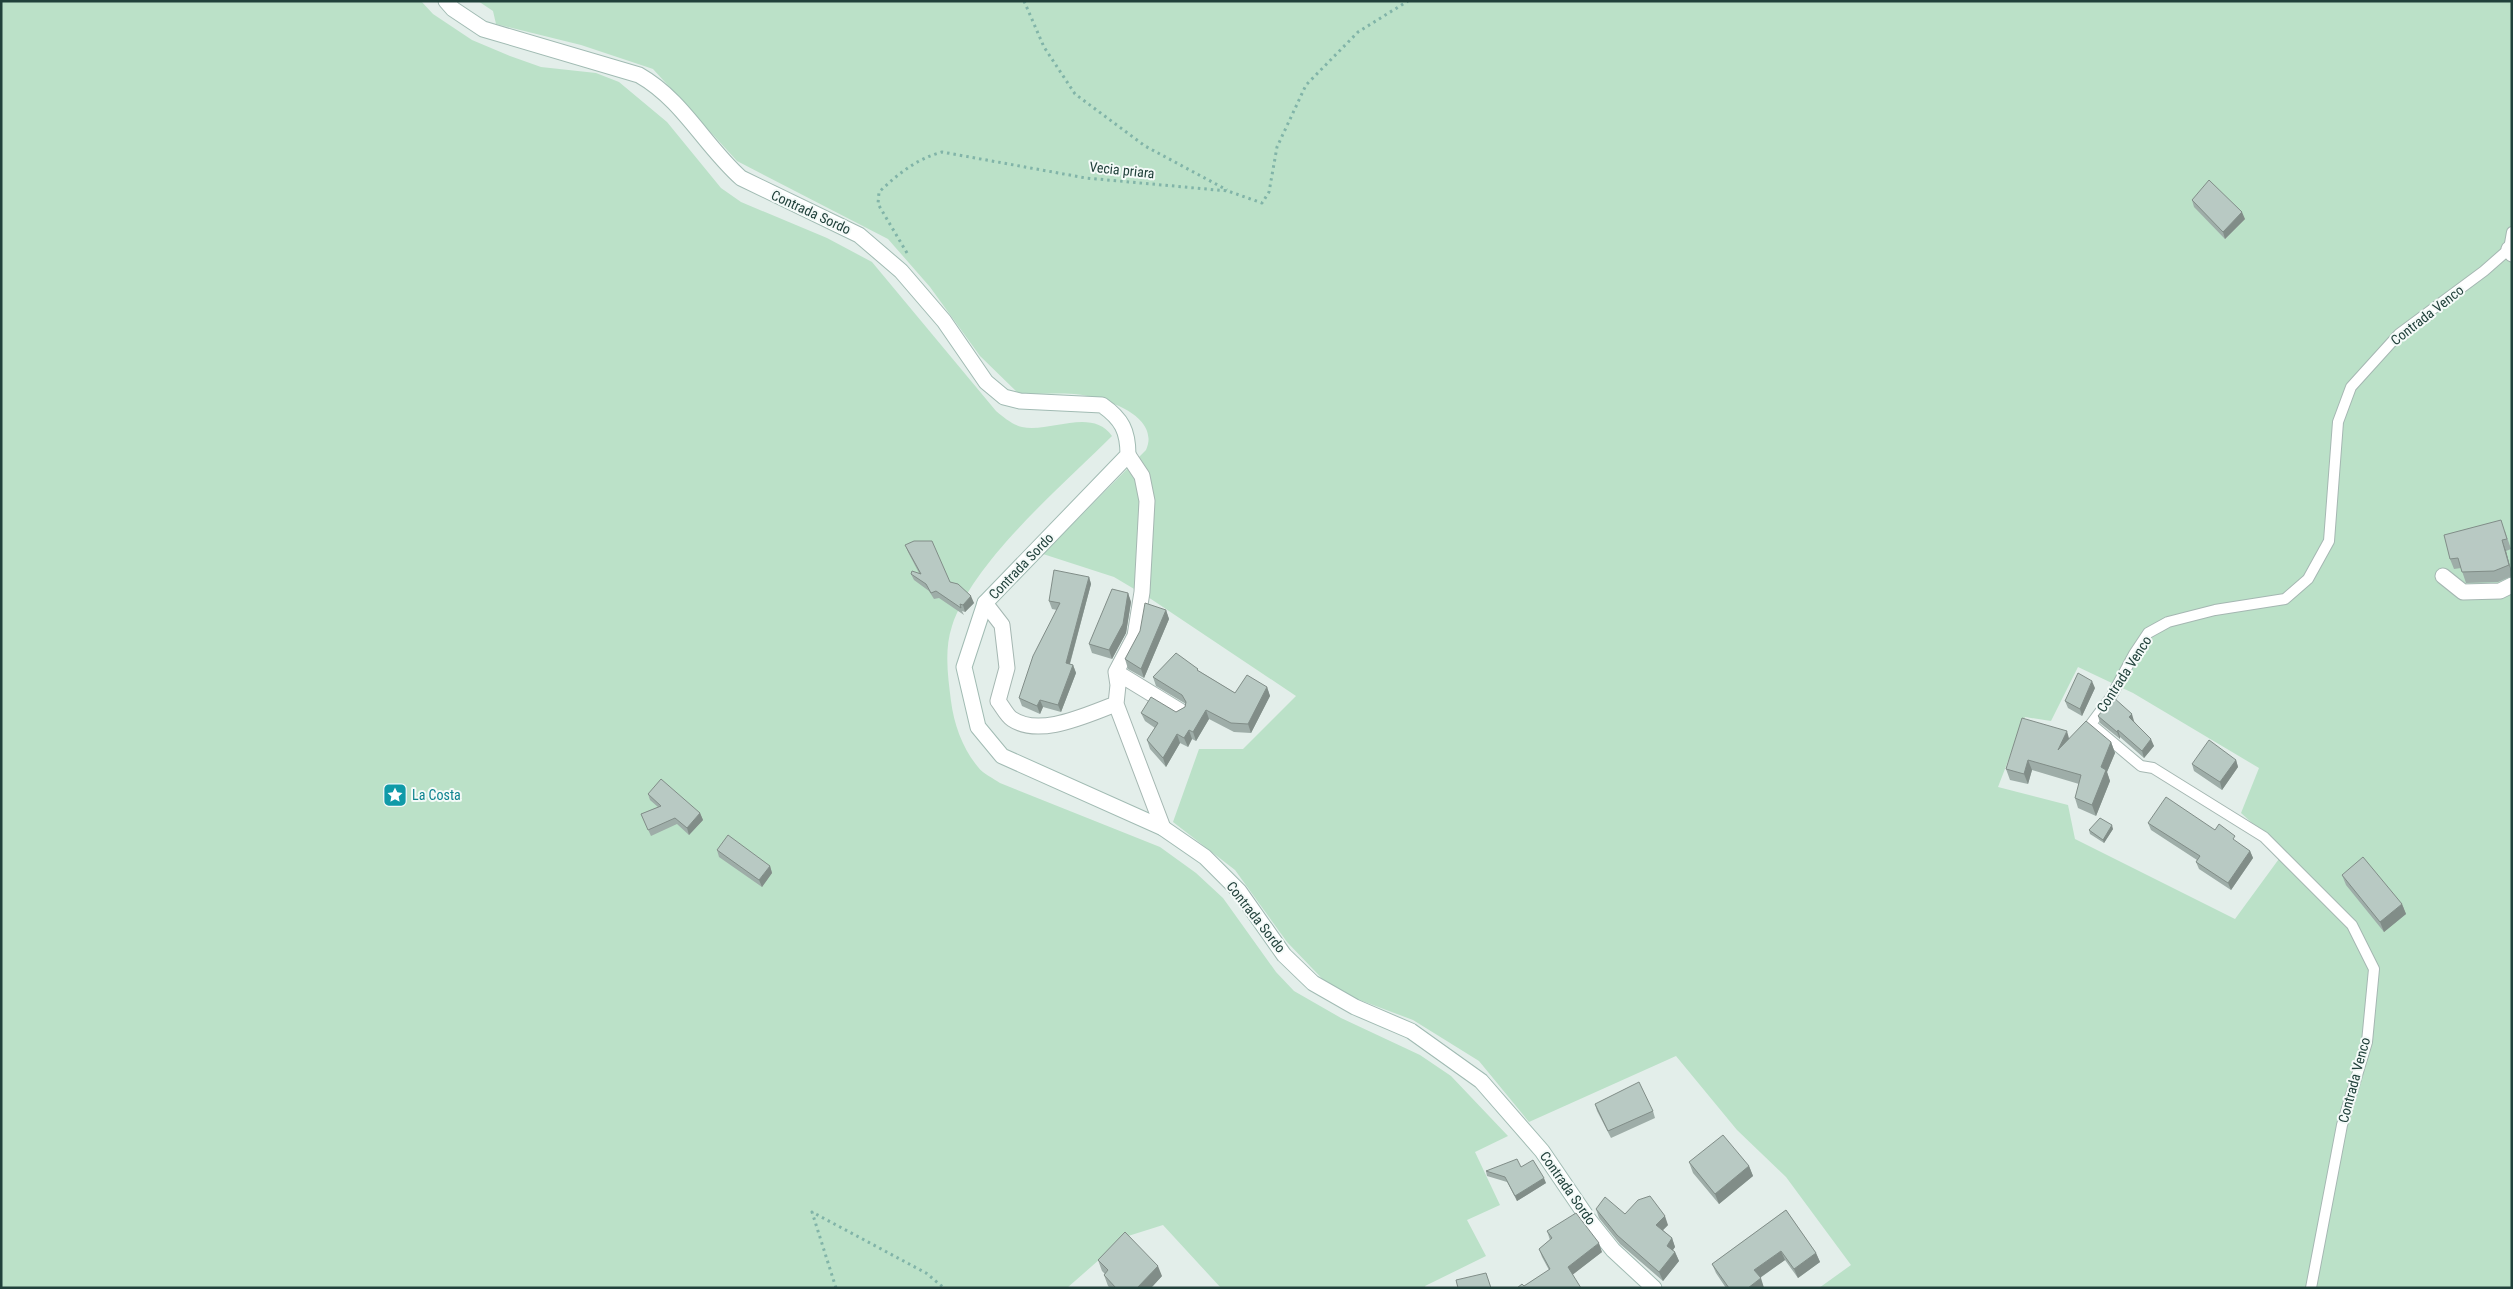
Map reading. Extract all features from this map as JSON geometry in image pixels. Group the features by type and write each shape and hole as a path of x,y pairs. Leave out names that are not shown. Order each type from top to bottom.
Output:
{"street":[{"name":"Contrada Sordo","path":"446,1 453,9 482,29 639,75 651,82 692,121 729,167 741,178 859,235 901,270 944,321 986,382 1004,397 1020,401 1102,405 1123,423 1128,437 1128,455 985,603 964,667 978,727 1002,756 1163,828 1205,857 1239,891 1284,955 1313,983 1355,1007 1411,1031 1481,1081 1542,1150 1589,1220 1613,1250 1654,1288"},
{"path":"1128,455 1142,476 1147,501 1142,592 1135,636 1116,672 1118,685 1116,704 1163,828"},
{"path":"2443,576 2463,592 2500,590 2512,584"},
{"path":"985,603 1002,625 1007,668 998,700 1012,719 1037,727 1064,723 1116,704"},
{"path":"1116,672 1180,711"}],"lane":[{"name":"Contrada Venco","path":"2311,1288 2342,1126 2366,1042 2374,969 2352,925 2264,837 2153,768 2141,766 2091,724 2111,697 2134,654 2148,633 2168,622 2215,610 2285,599 2308,579 2329,541 2338,422 2351,387 2399,334 2510,252 2512,232"}],"path":[{"path":"1024,1 1044,46 1075,94 1145,146 1228,191"},
{"name":"Vecia priara","path":"911,260 878,204 879,192 900,172 925,156 942,152 1086,178 1228,191 1262,203 1269,192 1277,147 1306,85 1358,32 1408,1"},
{"path":"836,1288 812,1212 926,1274 944,1288"}],"green space":[{"path":"1,1 421,1 433,14 472,40 510,56 541,67 596,73 619,82 667,122 721,188 741,202 827,238 872,262 996,411 1012,423 1022,427 1033,428 1082,422 1093,423 1104,428 1112,436 1045,501 999,550 963,601 952,626 948,644 947,664 952,710 964,745 980,769 1000,783 1160,847 1196,873 1223,898 1276,972 1294,991 1341,1018 1420,1055 1451,1076 1508,1136 1475,1152 1500,1205 1467,1220 1486,1256 1425,1286 1426,1288 1221,1288 1163,1225 1125,1237 1067,1288 1,1288"},
{"path":"478,1 2512,1 2512,1288 1819,1288 1851,1265 1786,1177 1737,1130 1676,1056 1529,1122 1479,1061 1413,1020 1333,990 1287,942 1235,870 1173,822 1199,749 1243,749 1296,696 1151,599 1114,577 1043,554 1146,450 1149,437 1145,426 1137,417 1112,403 1085,396 1074,394 1019,394 980,356 930,287 888,239 737,161 653,69 581,45 496,24 493,11","holes":["2078,667 2133,693 2259,768 2241,813 2284,852 2235,919 2075,839 2068,805 1998,787 2025,717 2051,721"]}],"building":[{"path":"2209,180 2242,212 2223,232 2192,200"},
{"path":"2501,520 2507,539 2502,540 2509,565 2494,571 2462,572 2458,558 2450,559 2444,535"},
{"path":"914,541 932,541 950,582 958,584 971,596 963,605 960,604 961,608 936,591 931,593 926,584 911,574 912,571 921,574 905,545"},
{"path":"1054,570 1089,577 1066,663 1073,665 1058,705 1040,700 1037,706 1019,698 1033,656 1060,603 1049,601"},
{"path":"1112,589 1128,593 1123,624 1109,650 1089,644"},
{"path":"1145,603 1166,610 1141,669 1125,659 1140,631"},
{"path":"1176,653 1197,670 1235,693 1247,675 1267,687 1248,724 1231,723 1206,710 1193,732 1189,730 1184,738 1177,734 1163,758 1147,740 1158,723 1141,713 1151,697 1176,712 1185,707 1186,702 1182,695 1153,677"},
{"path":"2078,673 2092,681 2080,709 2065,701"},
{"path":"2113,697 2132,714 2129,717 2151,739 2142,751 2098,716"},
{"path":"2022,718 2067,731 2058,750 2086,721 2111,742 2101,767 2106,770 2092,805 2075,798 2081,775 2028,760 2024,774 2006,769"},
{"path":"2209,740 2236,760 2220,782 2192,764"},
{"path":"661,779 700,813 687,828 675,818 648,830 641,814 661,806 648,794"},
{"path":"2166,797 2215,830 2219,824 2235,836 2233,839 2250,851 2228,883 2196,862 2200,856 2148,823"},
{"path":"2100,818 2112,825 2103,840 2089,830"},
{"path":"728,835 770,866 759,880 717,850"},
{"path":"2363,857 2402,904 2380,922 2342,875"},
{"path":"1639,1082 1653,1111 1608,1131 1595,1104"},
{"path":"1723,1135 1749,1166 1715,1194 1689,1162"},
{"path":"1517,1159 1521,1167 1533,1160 1544,1178 1515,1196 1505,1177 1486,1171"},
{"path":"1650,1196 1665,1216 1656,1225 1672,1238 1667,1246 1675,1252 1659,1272 1617,1235 1596,1209 1605,1197 1625,1214 1638,1200"},
{"path":"1786,1210 1816,1253 1794,1269 1781,1251 1754,1270 1761,1278 1748,1288 1729,1288 1712,1264"},
{"path":"1576,1213 1599,1243 1568,1267 1581,1288 1517,1288 1522,1284 1524,1286 1550,1269 1539,1249 1552,1238 1547,1231"},
{"path":"1125,1232 1158,1266 1137,1288 1116,1288 1104,1275 1108,1270 1098,1260"},
{"path":"1486,1273 1491,1288 1458,1288 1456,1280"}],"place":[{"name":"La Costa","path":"395,795"}]}
